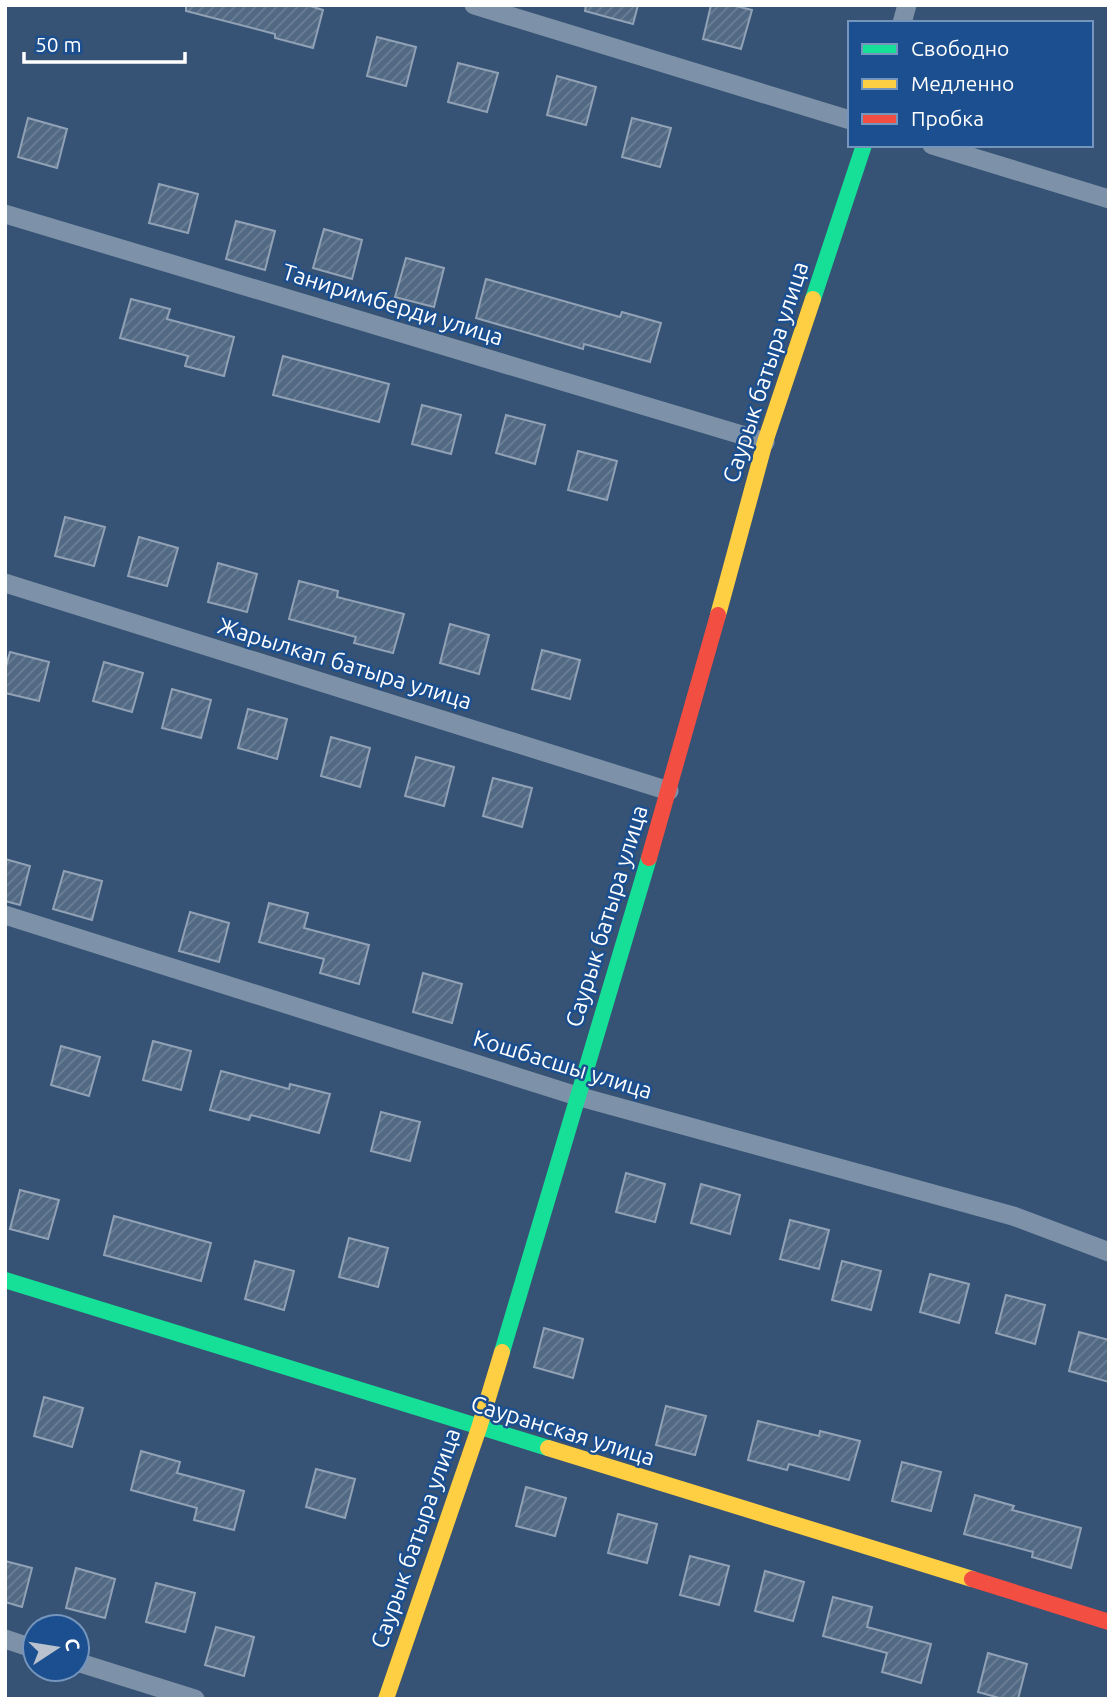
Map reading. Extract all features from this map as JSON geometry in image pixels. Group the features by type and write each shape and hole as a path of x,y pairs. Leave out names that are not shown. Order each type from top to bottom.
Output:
{"street":[{"path":"474,5 848,119"},
{"name":"Саурык батыра улица","path":"386,1699 479,1428 669,791 765,442 863,147"},
{"path":"939,147 1109,199"},
{"name":"Таниримберди улица","path":"5,214 765,442"},
{"name":"Жарылкап батыра улица","path":"5,583 669,791"},
{"name":"Кошбасшы улица","path":"5,915 577,1096 1013,1216 1109,1252"},
{"name":"Сауранская улица","path":"5,1280 1109,1622"},
{"path":"91,1666 195,1699"}],"building":[{"path":"186,5 307,5 323,10 313,48 275,38 275,34 186,11"},
{"path":"586,5 638,5 633,24 585,11"},
{"path":"711,5 732,5 752,10 741,49 703,39"},
{"path":"377,37 416,47 406,86 367,76"},
{"path":"458,63 498,73 487,112 448,102"},
{"path":"557,76 596,87 586,125 547,115"},
{"path":"28,118 67,129 57,168 18,157"},
{"path":"632,118 671,128 660,167 622,157"},
{"path":"159,184 198,194 188,233 149,223"},
{"path":"236,221 275,231 265,270 226,259"},
{"path":"324,229 362,240 352,279 313,268"},
{"path":"406,258 444,268 434,307 395,297"},
{"path":"486,279 620,317 622,312 661,323 650,362 584,344 583,349 476,318"},
{"path":"131,299 170,309 167,319 234,337 224,376 185,366 188,356 120,338"},
{"path":"283,356 389,384 379,422 273,395"},
{"path":"422,405 461,415 451,454 412,444"},
{"path":"506,415 545,425 535,464 496,453"},
{"path":"578,451 617,461 607,500 568,490"},
{"path":"65,517 105,527 94,566 55,556"},
{"path":"139,537 178,548 167,586 128,576"},
{"path":"218,563 257,574 247,612 208,602"},
{"path":"299,581 338,591 337,597 404,614 393,653 354,643 356,637 289,619"},
{"path":"450,624 489,635 479,674 440,663"},
{"path":"542,650 580,660 570,699 532,689"},
{"path":"10,652 49,662 39,701 5,693 5,670"},
{"path":"104,662 143,673 132,712 93,701"},
{"path":"172,689 211,700 201,738 162,728"},
{"path":"248,709 287,719 277,759 238,748"},
{"path":"331,737 370,748 360,787 321,776"},
{"path":"416,757 454,767 444,806 405,796"},
{"path":"493,778 532,788 522,827 483,816"},
{"path":"5,859 30,866 20,905 5,901"},
{"path":"64,871 102,881 92,920 53,909"},
{"path":"269,903 308,913 304,928 369,945 359,984 320,973 324,959 259,942"},
{"path":"190,912 229,923 219,962 179,951"},
{"path":"423,973 462,984 452,1023 413,1012"},
{"path":"153,1041 191,1051 181,1090 143,1080"},
{"path":"61,1046 100,1057 89,1096 51,1085"},
{"path":"221,1071 289,1089 290,1084 330,1094 319,1133 251,1115 249,1120 210,1110"},
{"path":"381,1112 420,1122 410,1161 371,1151"},
{"path":"626,1173 665,1184 655,1222 616,1212"},
{"path":"701,1184 740,1195 730,1234 691,1223"},
{"path":"20,1190 59,1200 48,1239 10,1229"},
{"path":"114,1216 211,1243 201,1281 104,1255"},
{"path":"790,1220 829,1230 819,1269 780,1259"},
{"path":"349,1238 388,1248 378,1287 339,1277"},
{"path":"255,1261 294,1271 284,1310 245,1299"},
{"path":"842,1261 881,1271 871,1310 832,1300"},
{"path":"930,1274 969,1284 959,1323 920,1312"},
{"path":"1006,1295 1045,1305 1035,1344 996,1333"},
{"path":"544,1328 583,1339 573,1378 534,1367"},
{"path":"1079,1332 1109,1340 1109,1382 1069,1371"},
{"path":"44,1397 83,1408 72,1447 34,1436"},
{"path":"666,1406 706,1416 695,1455 656,1445"},
{"path":"758,1421 819,1436 820,1431 860,1441 849,1480 789,1464 787,1470 748,1460"},
{"path":"141,1451 180,1462 177,1473 244,1491 234,1530 194,1520 197,1508 131,1490"},
{"path":"902,1462 941,1472 931,1511 892,1501"},
{"path":"316,1469 355,1479 345,1518 306,1507"},
{"path":"526,1487 566,1498 555,1536 516,1526"},
{"path":"975,1495 1014,1506 1012,1510 1081,1528 1071,1568 1032,1557 1033,1552 964,1534"},
{"path":"618,1514 657,1524 647,1563 608,1553"},
{"path":"690,1556 729,1566 719,1605 680,1595"},
{"path":"5,1561 32,1568 22,1607 5,1602"},
{"path":"76,1568 115,1579 105,1618 66,1608"},
{"path":"765,1571 804,1582 793,1621 755,1611"},
{"path":"156,1583 195,1593 185,1632 146,1622"},
{"path":"833,1597 872,1607 867,1627 931,1644 921,1683 882,1672 887,1653 823,1636"},
{"path":"216,1627 254,1637 244,1676 205,1665"},
{"path":"988,1653 1027,1664 1018,1699 1003,1699 978,1692"}],"traffic: fast":[{"path":"813,299 863,147"},
{"path":"502,1352 649,858"},
{"path":"5,1280 548,1448"}],"traffic: slow":[{"path":"718,615 765,442 813,299"},
{"path":"386,1699 479,1428 502,1352"},
{"path":"548,1448 972,1579"}],"traffic: jam":[{"path":"649,858 718,615"},
{"path":"972,1579 1109,1622"}]}
